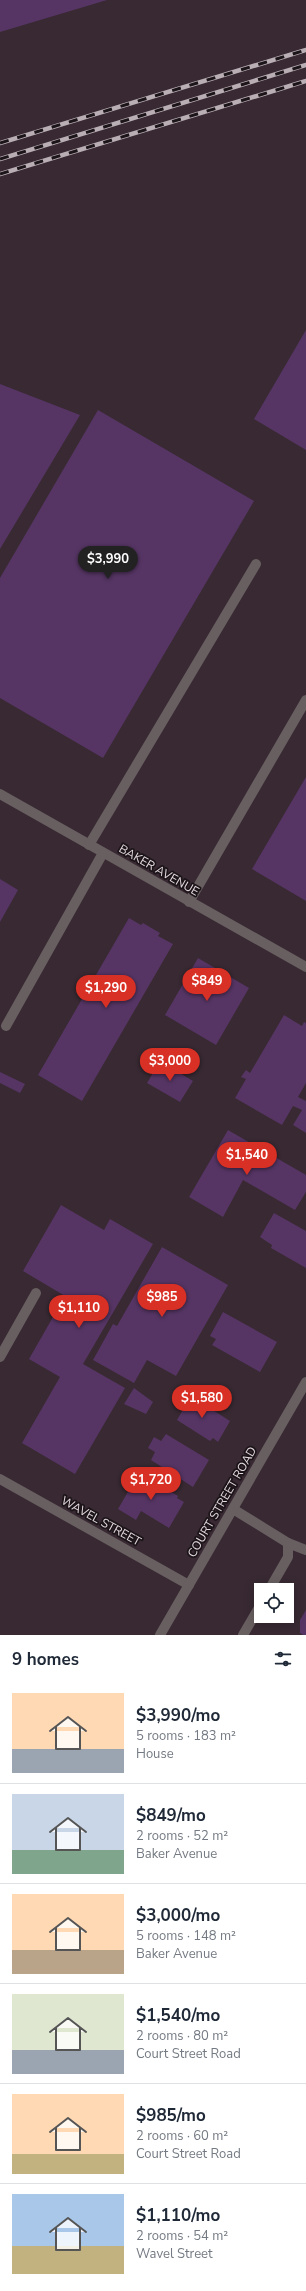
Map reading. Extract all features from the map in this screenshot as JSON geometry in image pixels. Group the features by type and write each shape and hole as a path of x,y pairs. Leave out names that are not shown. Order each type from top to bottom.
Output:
{"street":[{"path":"89,845 256,564"},
{"path":"189,902 306,700"},
{"name":"BAKER AVENUE","path":"0,794 189,902 306,966"},
{"path":"6,1026 102,853"},
{"path":"0,1356 36,1293"},
{"name":"COURT STREET ROAD","path":"160,1635 232,1509 305,1387"},
{"name":"WAVEL STREET","path":"0,1479 189,1585"},
{"path":"232,1509 288,1543 306,1550"},
{"path":"273,1583 288,1557 288,1543"},
{"path":"243,1635 254,1616"}],"building":[{"path":"0,0 107,0 0,32"},
{"path":"306,330 306,450 254,419"},
{"path":"0,384 80,415 0,549"},
{"path":"98,410 254,501 103,758 0,698 0,578"},
{"path":"306,777 306,901 252,869"},
{"path":"0,879 18,890 0,922"},
{"path":"129,918 141,925 143,923 160,933 158,936 173,944 82,1101 38,1075"},
{"path":"198,958 249,988 216,1045 165,1015"},
{"path":"284,1015 302,1026 304,1022 306,1023 306,1083 298,1097 306,1101 306,1133 293,1125 302,1110 293,1106 282,1125 235,1098 246,1079 241,1077 246,1070 250,1073"},
{"path":"160,1061 193,1081 180,1102 147,1083"},
{"path":"0,1072 25,1084 20,1093 0,1083"},
{"path":"228,1130 306,1175 306,1192 295,1210 243,1180 223,1217 189,1197"},
{"path":"61,1205 104,1230 110,1219 153,1244 83,1364 125,1388 75,1474 22,1443 60,1377 29,1359 65,1296 23,1271"},
{"path":"274,1213 306,1231 306,1268 271,1248 272,1245 260,1237"},
{"path":"162,1247 228,1285 176,1376 147,1360 134,1383 93,1360 113,1324 117,1326"},
{"path":"223,1312 277,1342 260,1372 212,1345 216,1339 210,1336"},
{"path":"134,1388 153,1402 146,1414 124,1404"},
{"path":"186,1393 230,1421 218,1442 213,1438 210,1441 177,1420 184,1408 179,1405"},
{"path":"166,1434 209,1460 193,1487 151,1460 155,1452 148,1448 154,1437 161,1441"},
{"path":"139,1473 178,1496 177,1498 184,1502 169,1528 141,1511 136,1520 118,1509"},
{"path":"306,1610 306,1635 303,1635 300,1633 300,1620"}],"railway":[{"path":"0,143 306,50"},
{"path":"0,159 306,65"},
{"path":"0,174 306,81"}]}
